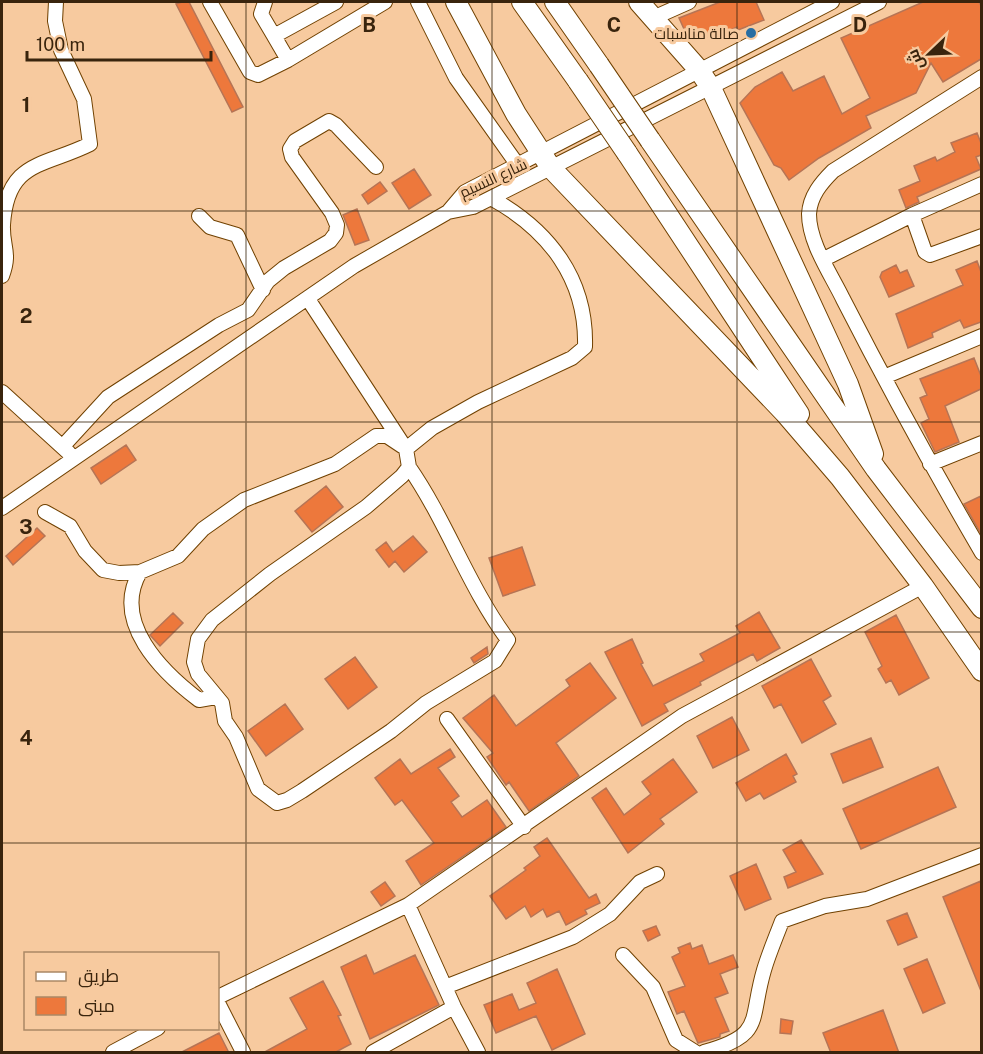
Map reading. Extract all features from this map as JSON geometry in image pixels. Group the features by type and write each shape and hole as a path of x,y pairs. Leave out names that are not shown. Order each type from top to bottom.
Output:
{"highway":[{"path":"456,2 484,57 551,168 785,413 840,477 923,586 981,671"},
{"path":"522,2 627,153 840,477"},
{"path":"555,2 876,469 981,608"},
{"path":"639,2 699,70 711,88 848,384 870,441 876,469"}],"street":[{"path":"2,276 8,254 3,228 7,201 19,175 47,159 90,144 84,99 61,50 55,21 56,2"},
{"path":"210,2 250,72 258,75 288,60 385,2"},
{"path":"265,2 261,14 288,60"},
{"path":"274,36 336,2"},
{"path":"418,2 456,78 517,164"},
{"path":"653,18 689,2"},
{"name":"شارع النسيم","path":"448,212 465,192 832,2"},
{"name":"شارع النسيم","path":"448,212 460,212 491,198 879,2"},
{"path":"981,77 833,171 819,186 812,199 809,214 815,241 824,259 930,464 981,553"},
{"path":"63,446 108,397 219,324 248,310 268,281 284,268 330,241 336,233 332,213 292,157 290,149 295,141 329,122 336,125 376,167"},
{"path":"824,259 912,215 981,187"},
{"path":"406,449 455,415 572,358 585,347 583,307 571,272 557,253 531,228 508,208 491,198"},
{"path":"2,508 354,266 448,212"},
{"path":"912,215 925,252 930,255 981,236"},
{"path":"199,216 210,226 237,235 263,290"},
{"path":"308,299 406,449 409,467 446,528 473,588 508,640 495,661 426,703 381,738 302,791 287,800 276,802 258,789 236,738 225,721 222,703 198,674 194,662 198,639 212,620 270,574 366,507 402,476 409,467"},
{"path":"884,376 981,336"},
{"path":"2,392 75,459"},
{"path":"45,512 70,526 85,551 103,570 119,573 140,572 178,556 203,529 244,500 334,464 376,436 387,436 406,449"},
{"path":"930,464 981,443"},
{"path":"140,572 135,580 133,623 140,638 184,688 199,700 216,697"},
{"path":"219,997 408,905 682,716 923,586"},
{"path":"447,719 524,827"},
{"path":"704,1053 732,1045 753,1025 764,970 782,921 825,906 867,899 981,855"},
{"path":"445,987 573,937 610,914 640,882 657,874"},
{"path":"408,905 454,1007 478,1053"},
{"path":"623,955 653,987 676,1040 695,1053"},
{"path":"219,1005 243,1053"},
{"path":"373,1053 454,1007"},
{"path":"113,1053 156,1030"}],"building":[{"path":"189,2 243,107 232,112 176,4"},
{"path":"720,2 756,2 764,20 738,30 737,27 712,39 696,32 691,33 688,27 684,29 679,18"},
{"path":"923,2 979,2 981,6 981,59 943,82 931,63 916,93 866,116 871,128 819,158 789,180 781,168 774,165 740,103 755,87 782,72 793,91 824,76 842,114 870,98 841,38"},
{"path":"977,133 981,143 981,155 976,157 981,169 917,197 919,202 906,208 899,190 920,181 914,166 935,157 937,161 955,152 951,143"},
{"path":"414,169 431,195 409,209 392,183"},
{"path":"380,182 387,191 368,204 362,195"},
{"path":"357,209 369,240 355,245 343,215"},
{"path":"977,261 981,272 981,322 964,328 960,320 932,333 933,337 908,348 896,314 963,285 956,270"},
{"path":"896,265 900,273 907,270 914,286 889,297 880,277 882,272"},
{"path":"974,358 981,376 981,389 945,406 959,442 935,452 921,423 929,419 920,398 927,395 920,379"},
{"path":"126,445 136,460 101,484 91,468"},
{"path":"326,486 343,507 312,532 295,511"},
{"path":"981,496 981,534 964,504"},
{"path":"37,528 45,536 13,565 6,556"},
{"path":"413,536 427,552 404,572 395,561 389,567 376,550 386,542 393,552"},
{"path":"522,547 535,585 503,596 489,558"},
{"path":"759,612 780,648 757,661 753,654 700,682 701,685 664,704 668,711 642,726 605,652 632,639 643,663 641,664 653,686 704,661 700,654 740,633 736,626"},
{"path":"173,613 183,623 160,646 150,635"},
{"path":"896,615 929,678 899,695 891,680 886,683 878,669 882,666 865,632"},
{"path":"487,647 488,654 474,663 471,658"},
{"path":"355,657 377,687 348,709 325,679"},
{"path":"811,659 831,696 823,701 836,724 802,743 781,704 774,708 762,686"},
{"path":"590,663 616,698 556,743 579,776 529,811 509,782 506,785 487,757 493,753 463,718 494,695 516,726 570,686 566,680"},
{"path":"285,704 303,729 266,756 248,731"},
{"path":"732,717 749,750 713,768 697,736"},
{"path":"871,738 883,767 843,783 831,754"},
{"path":"450,749 455,757 438,768 459,796 451,802 462,817 487,800 506,827 421,885 406,861 434,843 402,800 395,805 375,778 400,759 411,774"},
{"path":"786,754 797,774 793,776 796,782 764,799 760,793 746,801 736,783"},
{"path":"673,759 697,792 660,819 664,824 628,853 592,798 606,788 624,815 651,794 642,782"},
{"path":"938,767 956,807 861,849 843,809"},
{"path":"547,838 589,898 596,894 600,903 585,910 587,914 566,925 559,911 547,917 543,909 531,917 525,906 506,919 490,896 526,870 524,868 540,856 534,847"},
{"path":"801,840 823,874 788,888 784,877 796,872 783,850"},
{"path":"756,864 771,899 745,910 730,876"},
{"path":"981,881 981,991 943,897"},
{"path":"385,882 395,896 381,906 371,892"},
{"path":"907,913 917,937 898,945 887,921"},
{"path":"656,926 660,935 648,941 643,931"},
{"path":"690,943 692,949 702,945 709,964 733,955 738,967 720,974 728,993 715,998 729,1031 720,1034 720,1037 698,1043 684,1011 677,1014 668,992 685,986 672,957 680,953 678,948"},
{"path":"366,955 374,974 415,955 439,1005 370,1039 341,967"},
{"path":"927,959 945,1003 923,1013 904,969"},
{"path":"557,969 585,1034 552,1050 536,1016 496,1033 484,1005 512,994 519,1010 536,1003 527,983"},
{"path":"323,981 341,1015 338,1016 351,1044 334,1053 263,1053 307,1029 290,998"},
{"path":"883,1010 899,1053 831,1053 823,1033"},
{"path":"781,1019 793,1021 791,1034 780,1033"},
{"path":"219,1033 229,1053 180,1053"}],"place":[{"name":"صالة مناسبات","path":"751,33"}]}
